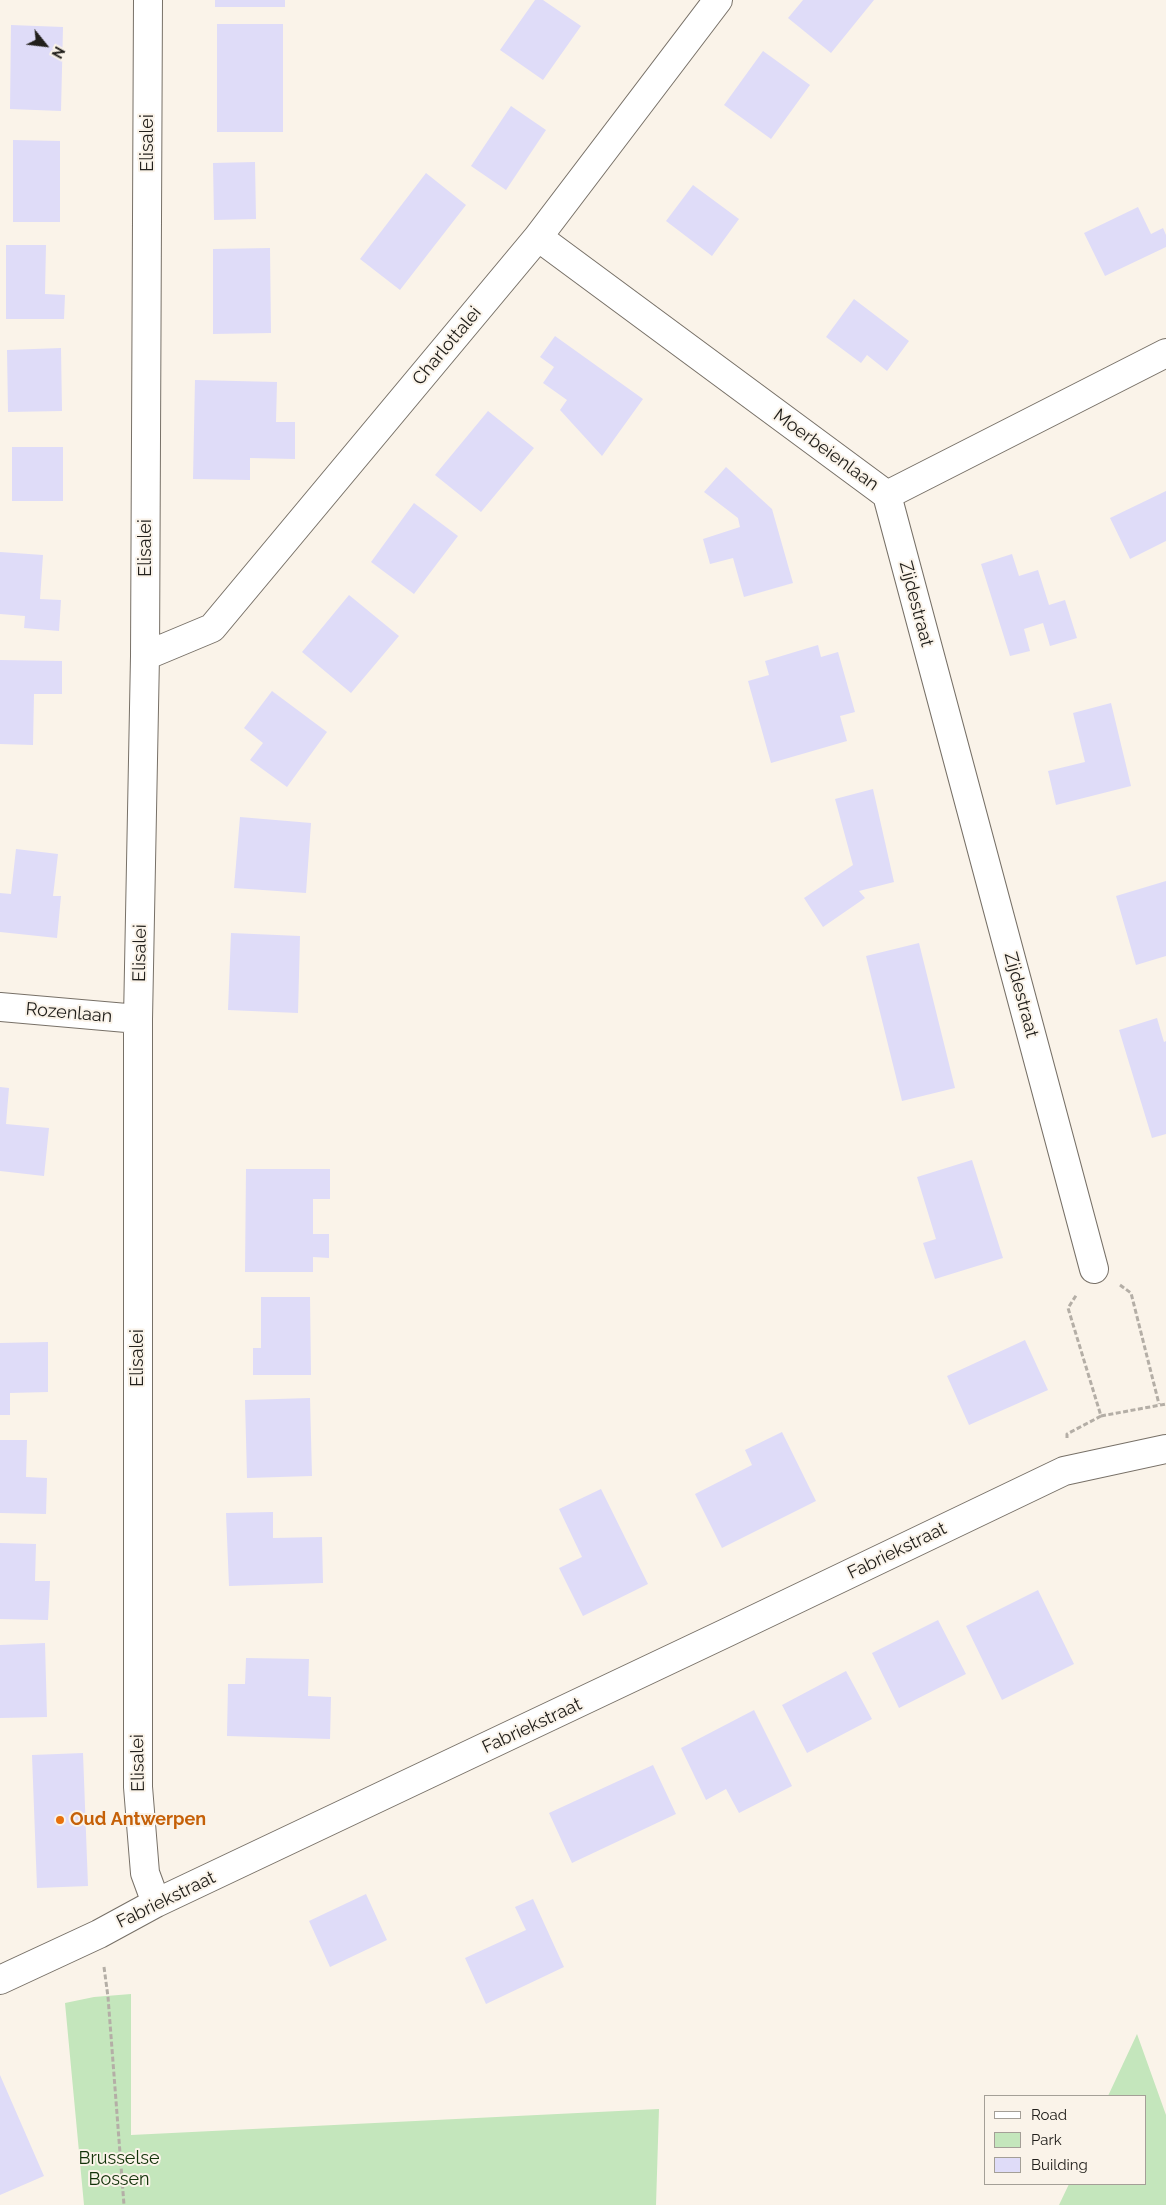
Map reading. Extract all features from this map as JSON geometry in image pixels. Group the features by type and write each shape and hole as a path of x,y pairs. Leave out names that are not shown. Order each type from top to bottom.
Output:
{"street":[{"name":"Elisalei","path":"148,0 145,656 138,1019 138,1787 145,1873 156,1903"},
{"name":"Charlottalei","path":"145,656 212,628 538,237 718,0"},
{"name":"Moerbeienlaan","path":"538,237 887,495 1166,353"},
{"name":"Zijdestraat","path":"887,495 1094,1269"},
{"name":"Rozenlaan","path":"0,1007 138,1019"},
{"name":"Fabriekstraat","path":"0,1980 99,1934 156,1903 1064,1471 1166,1450"}],"path":[{"path":"1101,1416 1068,1308 1094,1269 1131,1293 1158,1404"},
{"path":"1064,1471 1067,1434 1101,1416 1166,1404"},
{"path":"99,1934 108,1996 124,2205"}],"green space":[{"name":"Brusselse Bossen","path":"131,1994 131,2135 659,2109 656,2205 84,2205 65,2003 94,1997"},
{"path":"1137,2034 1166,2115 1166,2205 1059,2205 1069,2185 1146,2185 1146,2095 1108,2095"}],"building":[{"path":"215,0 285,0 285,7 215,7"},
{"path":"535,0 543,0 581,26 543,80 500,50"},
{"path":"803,0 874,0 831,53 788,18"},
{"path":"217,24 283,24 283,132 217,132"},
{"path":"11,25 63,27 61,111 10,109"},
{"path":"763,51 810,85 771,139 724,105"},
{"path":"511,106 546,130 506,190 471,166"},
{"path":"13,140 60,141 60,222 13,222"},
{"path":"255,162 256,219 214,220 213,163"},
{"path":"426,173 466,205 400,290 360,259"},
{"path":"693,185 739,219 712,256 666,221"},
{"path":"1138,207 1151,234 1163,228 1166,235 1166,247 1105,276 1084,233"},
{"path":"6,245 46,245 45,294 65,295 64,319 6,319"},
{"path":"270,248 271,333 213,334 213,249"},
{"path":"854,299 909,341 887,371 867,355 861,363 826,337"},
{"path":"555,336 643,399 602,456 560,410 567,400 543,383 554,367 540,357"},
{"path":"61,348 62,411 8,412 7,350"},
{"path":"195,380 277,382 276,422 295,422 295,459 250,458 250,480 193,479"},
{"path":"488,411 534,448 481,512 435,475"},
{"path":"12,447 63,447 63,501 12,501"},
{"path":"726,467 772,509 793,583 744,597 733,558 710,564 703,539 740,527 738,518 704,492"},
{"path":"1166,491 1166,541 1130,559 1110,518"},
{"path":"414,503 458,536 414,594 371,562"},
{"path":"0,552 43,555 40,599 61,600 59,631 24,628 25,616 0,614"},
{"path":"1012,554 1019,576 1038,570 1049,605 1065,600 1077,638 1050,646 1043,623 1024,629 1030,651 1010,656 981,564"},
{"path":"349,595 399,636 351,693 302,652"},
{"path":"818,645 821,657 838,652 855,712 840,716 847,741 771,763 748,681 769,675 765,661"},
{"path":"0,660 62,661 62,694 34,694 33,745 0,744"},
{"path":"272,691 327,732 287,787 250,760 263,743 244,728"},
{"path":"1111,703 1131,786 1056,805 1048,771 1085,762 1073,713"},
{"path":"873,789 894,882 859,891 865,898 823,927 804,898 853,865 835,799"},
{"path":"240,817 311,823 306,893 234,888"},
{"path":"16,849 58,854 53,896 61,896 57,938 0,932 0,893 11,894"},
{"path":"1166,881 1166,956 1136,965 1116,896"},
{"path":"231,933 300,936 298,1013 228,1010"},
{"path":"919,943 955,1088 902,1101 866,956"},
{"path":"1157,1018 1164,1042 1166,1041 1166,1134 1152,1138 1119,1030"},
{"path":"0,1087 9,1088 6,1124 49,1128 44,1176 0,1171"},
{"path":"972,1160 1003,1258 935,1279 923,1243 936,1239 917,1177"},
{"path":"246,1169 330,1169 330,1199 313,1199 313,1234 329,1234 329,1258 313,1257 313,1272 245,1272"},
{"path":"261,1297 310,1297 311,1375 253,1375 253,1348 261,1348"},
{"path":"1025,1340 1048,1390 969,1425 947,1376"},
{"path":"48,1342 48,1392 10,1393 10,1415 0,1415 0,1343"},
{"path":"310,1398 312,1476 247,1478 245,1400"},
{"path":"782,1432 816,1501 722,1548 695,1494 752,1465 745,1450"},
{"path":"0,1440 27,1440 26,1477 47,1478 46,1514 0,1513"},
{"path":"601,1489 648,1584 583,1616 559,1568 582,1557 559,1509"},
{"path":"273,1512 273,1538 322,1537 323,1583 229,1586 226,1513"},
{"path":"0,1543 36,1544 35,1581 50,1581 48,1620 0,1619"},
{"path":"1038,1590 1074,1664 1002,1700 966,1626"},
{"path":"938,1620 966,1674 899,1708 872,1653"},
{"path":"45,1643 47,1717 0,1718 0,1645"},
{"path":"246,1658 309,1659 308,1696 331,1697 330,1739 227,1736 228,1684 245,1684"},
{"path":"846,1671 872,1719 807,1753 782,1705"},
{"path":"754,1710 792,1786 739,1813 726,1789 706,1800 681,1748"},
{"name":"Oud Antwerpen","path":"83,1753 88,1886 37,1888 32,1755"},
{"path":"653,1765 676,1814 572,1863 549,1813"},
{"path":"366,1894 387,1940 330,1967 309,1921"},
{"path":"533,1899 564,1967 486,2004 465,1958 526,1930 515,1907"},
{"path":"0,2075 44,2176 0,2195"}],"place":[{"name":"Oud Antwerpen","path":"60,1820"}]}
